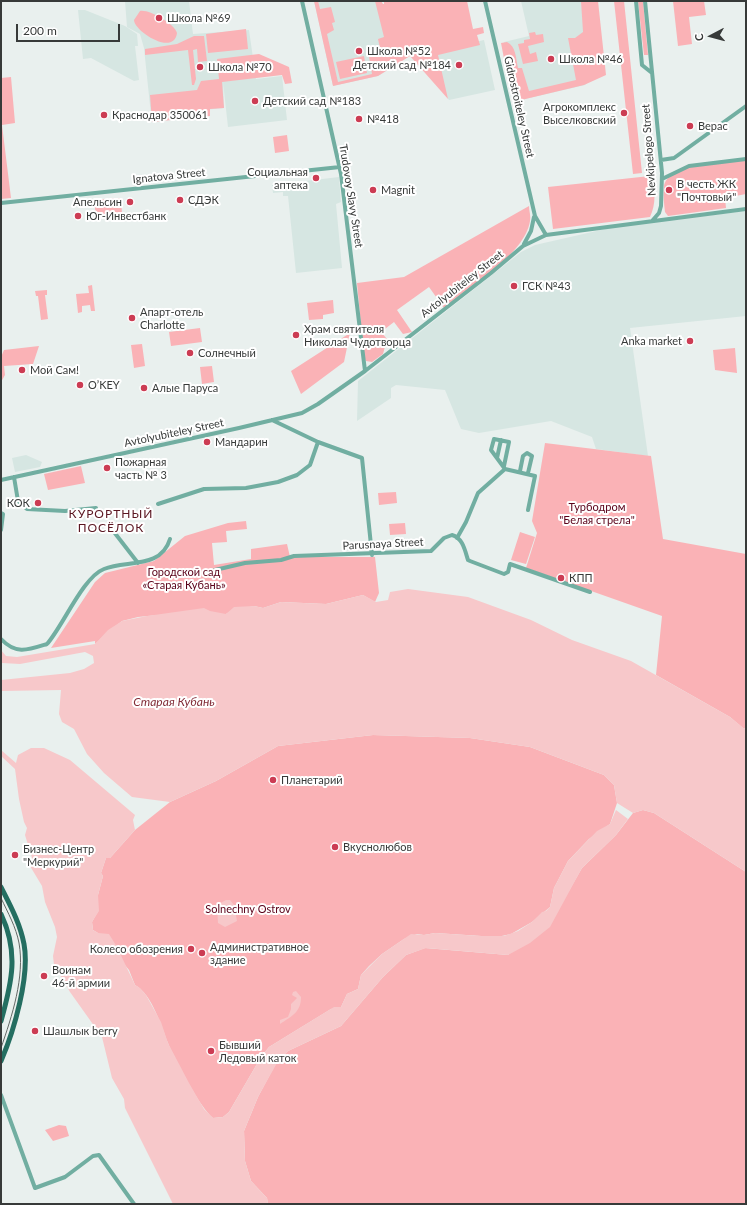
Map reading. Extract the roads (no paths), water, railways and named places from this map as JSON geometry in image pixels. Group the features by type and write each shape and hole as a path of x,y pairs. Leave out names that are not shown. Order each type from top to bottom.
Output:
{"main road":[{"path":"1,887 17,922 24,945 24,980 11,1033 1,1061"},
{"path":"1,914 9,934 12,948 13,969 1,1021"}],"street":[{"name":"Trudovoy Slavy Street","path":"302,1 340,167 365,372"},
{"name":"Gidrostroiteley Street","path":"485,1 535,216 546,235"},
{"name":"Nevkipelogo Street","path":"636,1 642,65 652,74"},
{"name":"Nevkipelogo Street","path":"645,1 662,179 659,213 651,221"},
{"path":"641,55 648,57 650,54"},
{"path":"661,160 674,158 746,106"},
{"path":"662,179 689,166 746,159"},
{"name":"Ignatova Street","path":"1,203 340,167"},
{"name":"Avtolyubiteley Street","path":"1,480 302,412 318,404 365,372 523,246 546,235 746,209"},
{"path":"523,246 531,231 535,216"},
{"path":"272,420 318,442 362,458 372,554"},
{"path":"528,510 535,476 505,467 491,450 492,441 494,439 509,442 505,467 478,493 466,522 457,538 464,546 468,560 504,574 508,572 510,564 590,592"},
{"path":"497,458 501,440"},
{"path":"158,504 204,489 246,488 278,482 297,475 310,465 318,442"},
{"path":"520,471 524,453 527,452 532,456 528,473"},
{"path":"14,477 18,501 27,509 65,511 96,508"},
{"path":"1,513 3,514 3,524 1,530"},
{"path":"114,532 138,563"},
{"name":"Parusnaya Street","path":"215,570 245,563 281,560 294,556 431,551 444,538 452,536 457,538"},
{"path":"1,639 9,648 14,649 35,648 47,644 93,578 105,569 150,561 168,544 170,539"},
{"path":"1,1095 35,1188 65,1178 86,1161 99,1155 134,1204"}],"water":[{"name":"Старая Кубань","path":"408,589 468,597 531,620 572,640 631,661 730,717 746,730 746,872 654,813 643,810 633,813 617,803 614,785 604,775 530,747 470,738 373,735 278,746 216,781 170,802 132,797 104,773 87,754 74,729 62,722 59,714 61,690 1,691 1,680 70,673 84,669 94,663 93,656 85,652 20,664 2,663 1,650 6,656 17,657 95,644 108,630 122,621 147,616 204,608 210,611 226,614 234,607 254,606 263,608 281,602 326,604 363,595 376,602 388,600 390,592"},
{"path":"31,748 44,748 70,760 135,815 133,820 135,830 110,858 106,858 101,873 103,876 98,895 99,911 92,922 93,930 98,933 109,934 117,947 135,985 146,995 161,1022 168,1043 189,1083 204,1109 213,1118 223,1117 229,1112 261,1057 269,1047 334,1007 341,1007 347,994 358,989 361,975 382,954 411,934 424,935 435,933 504,936 518,931 550,907 554,888 568,861 597,831 610,824 616,810 628,819 616,835 582,868 550,927 530,943 508,955 426,948 406,955 383,977 341,1026 288,1051 277,1063 258,1097 244,1131 245,1161 251,1181 267,1198 268,1204 173,1204 125,1108 124,1099 112,1078 102,1037 70,992 54,965 53,956 57,937 55,927 45,902 42,886 30,866 33,861 25,835 27,828 24,822 19,799 15,769 1,756 1,750 16,763 18,755"},
{"path":"226,900 230,900 234,905 237,921 225,927 218,923 217,905"},
{"path":"296,991 301,997 298,1010 280,1024 280,1020 288,1017 291,1004 297,998 292,995 293,992"}],"tram line":[{"path":"1,898 16,931 20,956 19,983 1,1048"}],"place":[{"name":"Школа №69","path":"159,18"},
{"name":"Школа №52","path":"359,51"},
{"name":"Школа №46","path":"551,59"},
{"name":"Детский сад №184","path":"459,65"},
{"name":"Школа №70","path":"200,67"},
{"name":"Детский сад №183","path":"255,101"},
{"name":"Агрокомплекс Выселковский","path":"624,113"},
{"name":"Краснодар 350061","path":"104,115"},
{"name":"№418","path":"359,119"},
{"name":"Верас","path":"690,126"},
{"name":"Социальная аптека","path":"316,178"},
{"name":"Magnit","path":"373,190"},
{"name":"В честь ЖК \"Почтовый\"","path":"669,190"},
{"name":"СДЭК","path":"180,200"},
{"name":"Апельсин","path":"130,202"},
{"name":"Юг-Инвестбанк","path":"78,216"},
{"name":"ГСК №43","path":"514,286"},
{"name":"Апарт-отель Charlotte","path":"132,318"},
{"name":"Храм святителя Николая Чудотворца","path":"296,335"},
{"name":"Anka market","path":"690,341"},
{"name":"Солнечный","path":"190,353"},
{"name":"Мой Сам!","path":"22,370"},
{"name":"O’KEY","path":"80,385"},
{"name":"Алые Паруса","path":"144,388"},
{"name":"Мандарин","path":"207,442"},
{"name":"Пожарная часть № 3","path":"107,468"},
{"name":"КОК","path":"38,503"},
{"name":"КПП","path":"561,578"},
{"name":"Планетарий","path":"273,780"},
{"name":"Вкуснолюбов","path":"335,847"},
{"name":"Бизнес-Центр \"Меркурий\"","path":"15,855"},
{"name":"Колесо обозрения","path":"191,949"},
{"name":"Административное здание","path":"202,953"},
{"name":"Воинам 46-й армии","path":"44,976"},
{"name":"Шашлык berry","path":"35,1031"},
{"name":"Бывший Ледовый каток","path":"211,1051"}],"district":[{"name":"КУРОРТНЫЙ ПОСЁЛОК","path":"111,521"}],"park label":[{"name":"Турбодром \"Белая стрела\"","path":"597,513"},
{"name":"Городской сад «Старая Кубань»","path":"184,578"},
{"name":"Solnechny Ostrov","path":"248,909"}]}
